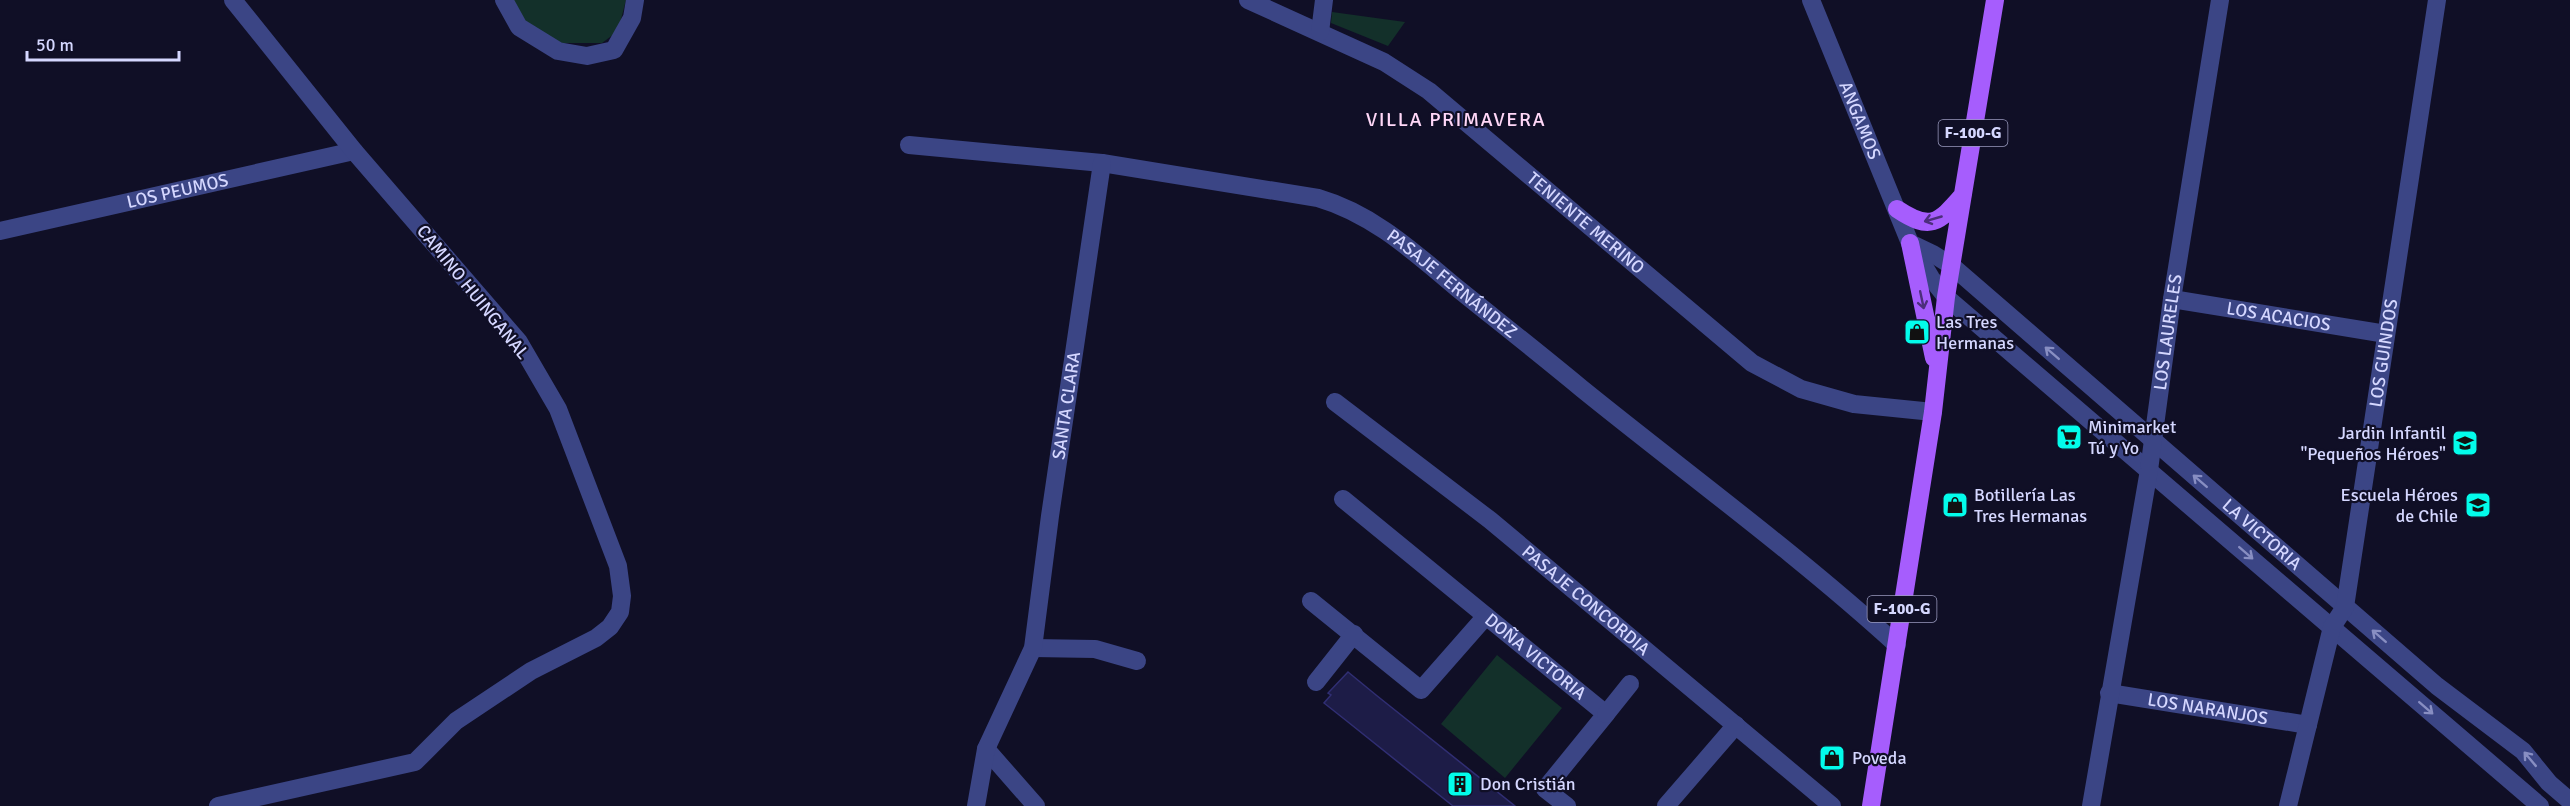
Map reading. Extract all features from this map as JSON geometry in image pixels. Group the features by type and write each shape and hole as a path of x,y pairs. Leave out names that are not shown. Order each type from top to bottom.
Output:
{"main road":[{"name":"F-100-G","path":"1871,806 1934,412 1946,297 1995,0"},
{"path":"1897,209 1916,221 1930,221 1945,215 1963,195"},
{"path":"1910,243 1938,374"}],"street":[{"name":"CAMINO HUINGANAL","path":"218,806 415,762 456,721 531,671 596,638 610,627 620,612 622,596 618,566 558,410 519,342 354,151 232,0"},
{"path":"504,0 519,27 558,51 586,56 614,50 632,18 635,0"},
{"name":"TENIENTE MERINO","path":"1248,0 1384,62 1429,91 1752,363 1801,389 1854,404 1934,412"},
{"path":"1320,32 1324,0"},
{"name":"ANGAMOS","path":"1811,0 1910,243 1931,278 1946,297"},
{"name":"LOS LAURELES","path":"2091,806 2149,470 2172,299 2220,0"},
{"name":"LOS GUINDOS","path":"2288,806 2332,627 2345,607 2437,0"},
{"name":"PASAJE FERNÁNDEZ","path":"909,145 1102,163 1318,198 1342,205 1370,219 1803,564 1897,645"},
{"name":"LOS PEUMOS","path":"0,231 354,151"},
{"name":"SANTA CLARA","path":"976,806 986,749 1033,648 1102,163"},
{"path":"1910,243 1952,266"},
{"name":"LA VICTORIA","path":"1952,266 2437,686 2523,751 2549,783 2570,801"},
{"name":"LA VICTORIA","path":"1946,297 2535,804"},
{"name":"LOS ACACIOS","path":"2172,299 2386,334"},
{"name":"PASAJE CONCORDIA","path":"1335,402 1490,520 1832,806"},
{"path":"1343,499 1486,616"},
{"path":"1311,601 1354,634 1316,682"},
{"name":"DOÑA VICTORIA","path":"1354,634 1421,690 1486,616 1605,714"},
{"path":"1033,648 1095,649 1137,661"},
{"name":"DOÑA VICTORIA","path":"1567,806 1545,789 1630,684"},
{"name":"LOS NARANJOS","path":"2109,693 2308,725"},
{"path":"1666,806 1736,726"},
{"path":"986,749 1036,806"}],"green space":[{"path":"509,0 626,0 618,31 602,43 560,43 527,27"},
{"path":"1332,12 1405,22 1388,46 1331,23"},
{"path":"1497,655 1562,708 1505,778 1441,724"}],"building":[{"path":"1348,672 1515,806 1453,806 1324,703 1331,695 1328,693"}],"place":[{"name":"Las Tres Hermanas","path":"1917,332"},
{"name":"Minimarket Tú y Yo","path":"2069,437"},
{"name":"Jardin Infantil \"Pequeños Héroes\"","path":"2465,443"},
{"name":"Botillería Las Tres Hermanas","path":"1955,505"},
{"name":"Escuela Héroes de Chile","path":"2478,505"},
{"name":"Poveda","path":"1832,758"},
{"name":"Don Cristián","path":"1460,784"}],"district":[{"name":"VILLA PRIMAVERA","path":"1456,119"}]}
